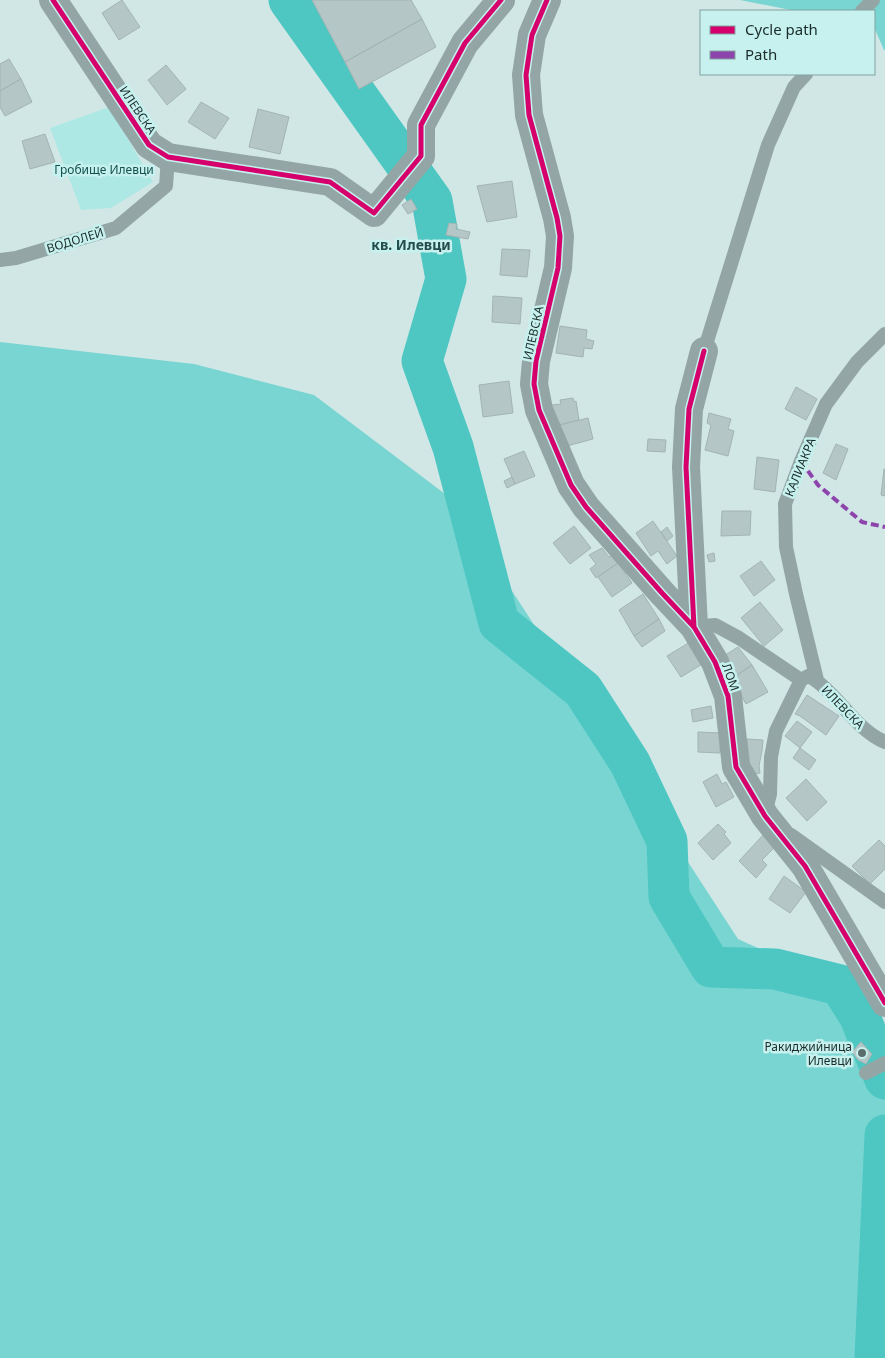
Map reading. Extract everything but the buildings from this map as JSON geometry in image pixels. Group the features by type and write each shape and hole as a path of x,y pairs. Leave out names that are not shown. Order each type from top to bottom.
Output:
{"street":[{"name":"ИЛЕВСКА","path":"53,0 149,145 168,157 330,182 374,213 421,156 421,125 465,43 501,0"},
{"name":"ИЛЕВСКА","path":"547,0 532,35 526,75 529,114 558,218 560,236 558,268 536,361 534,384 539,410 571,485 586,507 694,627"},
{"name":"ЛОМ","path":"704,351 689,409 686,467 694,627 716,662 728,696 736,767 765,816 805,866 885,1003"}],"lane":[{"path":"863,10 873,0"},
{"path":"704,351 768,145 794,87 805,75"},
{"name":"ВОДОЛЕЙ","path":"0,260 16,258 116,228 166,186 168,157"},
{"name":"КАЛИАКРА","path":"817,680 786,547 785,504 801,461 826,404 857,362 885,334"},
{"path":"694,627 715,625 739,638 801,680 776,731 771,758 770,794 765,816 885,902"},
{"name":"ИЛЕВСКА","path":"801,680 808,676 817,680 859,724 875,738 885,742"}],"green space":[{"name":"Гробище Илевци","path":"109,107 153,182 111,208 81,210 50,128"}],"shaded area":[{"path":"740,0 885,0 885,50 875,29 875,10 791,10"},
{"path":"0,342 194,364 314,395 453,500 738,939 840,985 885,1030 885,1358 0,1358"}],"waterway":[{"path":"289,0 432,201 446,279 422,361 453,447 499,623 583,690 630,763 667,841 669,897 711,967 775,969 840,985 860,1017 885,1079"},
{"path":"875,1358 885,1135"}],"marked path":[{"path":"801,461 818,485 862,522 885,527"}],"cycle path":[{"path":"53,0 149,145 168,157 330,182 374,213 421,156 421,125 465,43 501,0"},
{"path":"547,0 532,35 526,75 529,115 557,218 560,236 558,268 536,361 534,384 539,410 571,485 586,507 694,627"},
{"path":"704,351 689,409 686,467 694,627 715,662 728,696 736,767 765,816 805,866 885,1003"}],"place":[{"name":"Ракиджийница Илевци","path":"862,1053"}],"district":[{"name":"кв. Илевци","path":"411,244"}]}
